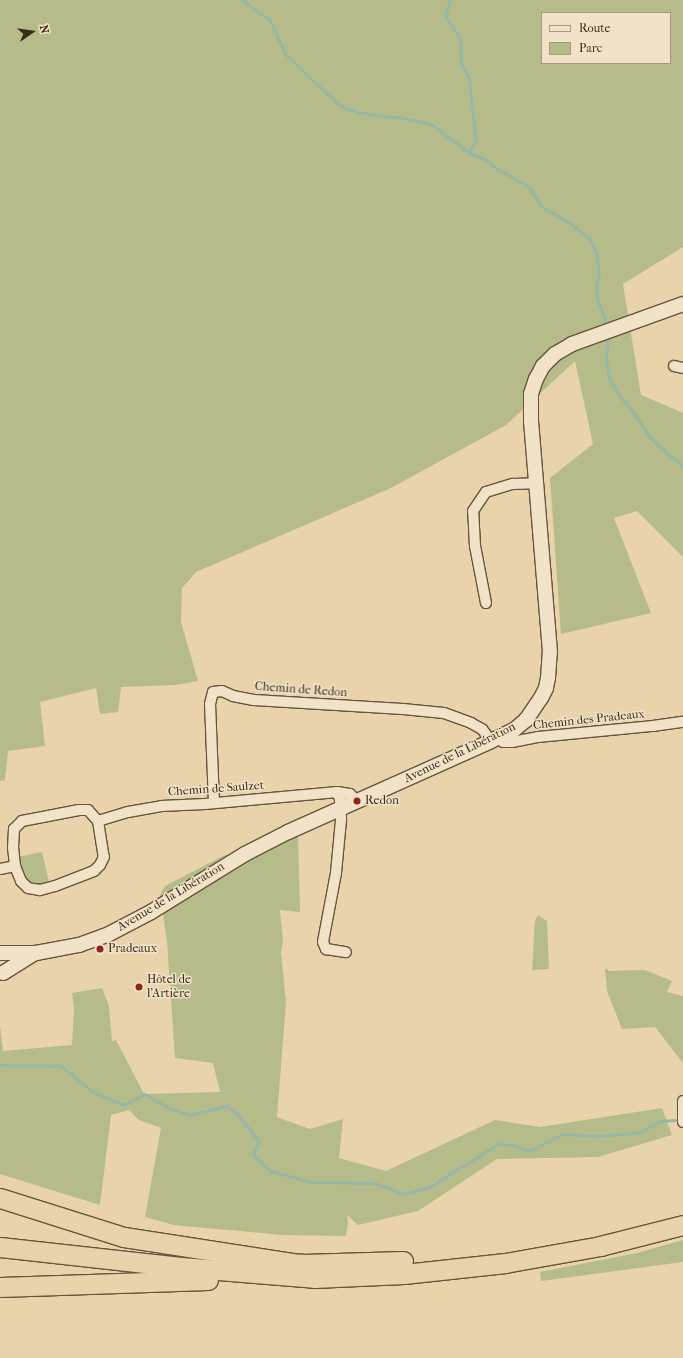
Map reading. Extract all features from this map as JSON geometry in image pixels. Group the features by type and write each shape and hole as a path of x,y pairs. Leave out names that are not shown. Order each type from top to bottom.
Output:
{"highway":[{"path":"0,1198 124,1236 309,1271"},
{"path":"0,1287 309,1271 503,1251 597,1235 683,1212"},
{"path":"0,1247 181,1267 404,1274 505,1262 600,1246 683,1224"},
{"path":"0,1235 309,1271"}],"main road":[{"name":"Avenue de la Libération","path":"0,954 36,953 79,945 109,934 151,912 245,854 357,801 496,739 520,725 534,710 542,698 548,678 550,652 531,422 531,394 536,379 543,366 555,354 572,344 646,316 683,304"},
{"name":"Avenue de la Libération","path":"1,975 36,953"},
{"path":"0,954 3,962 1,975"}],"street":[{"path":"486,604 475,546 473,511 486,492 513,484 536,483"},
{"name":"Chemin de Redon","path":"214,803 210,704 213,692 222,691 233,696 254,700 444,713 471,723 496,739"},
{"name":"Chemin des Pradeaux","path":"496,739 503,742 512,742 538,737 683,722"},
{"path":"337,792 340,799 340,809 336,873 324,942 326,949 346,952"},
{"name":"Chemin de Saulzet","path":"98,821 128,812 161,806 214,803 337,792 350,794 357,801"},
{"path":"79,810 88,810 98,821 104,857 100,865 94,871 40,890 28,888 21,881 15,866 12,836 14,828 22,821 79,810"},
{"path":"0,869 15,866"},
{"path":"683,1100 683,1122"}],"green space":[{"path":"0,0 683,0 683,247 623,284 641,395 683,413 683,557 637,511 614,518 651,613 561,634 550,478 593,444 575,361 506,425 391,488 196,572 182,588 181,622 198,681 176,685 121,687 118,712 100,714 96,688 40,702 45,746 8,751 5,780 0,781"},
{"path":"298,836 300,912 280,910 283,941 281,953 286,1002 277,1117 310,1129 343,1119 339,1158 386,1171 495,1120 540,1127 662,1108 672,1135 598,1157 497,1159 418,1211 358,1225 347,1215 348,1223 346,1236 283,1235 174,1225 145,1217 161,1128 139,1120 129,1110 111,1115 100,1205 0,1174 0,1026 3,1051 72,1045 74,1008 72,993 102,988 109,1006 112,1041 116,1040 144,1094 220,1092 213,1063 175,1058 167,941 160,895 165,886 223,856"},
{"path":"42,852 51,891 42,895 23,891 17,857"},
{"path":"538,915 547,921 549,969 532,970 535,921"},
{"path":"605,968 609,971 645,970 672,981 667,992 683,996 683,1063 655,1027 622,1029 607,991"},
{"path":"683,1240 683,1262 541,1281 540,1272 637,1253"}],"waterway":[{"path":"242,0 270,20 285,54 339,105 357,112 399,117 433,125 469,153 487,160 493,166 529,187 541,206 571,224 589,238 596,252 599,273 596,286 597,299 604,315 606,328"},
{"path":"450,0 445,15 460,39 461,63 469,79 476,140 469,153"},
{"path":"608,336 606,360 609,378 617,393 631,409 651,439 683,466"},
{"path":"0,1065 61,1066 93,1092 124,1105 144,1094 171,1109 190,1115 227,1106 238,1115 259,1141 253,1155 271,1171 311,1182 375,1183 404,1194 429,1187 500,1143 531,1150 562,1134 600,1136 640,1132 660,1121 675,1120"}],"place":[{"name":"Redon","path":"357,801"},
{"name":"Pradeaux","path":"100,949"},
{"name":"Hôtel de l'Artière","path":"139,987"}]}
